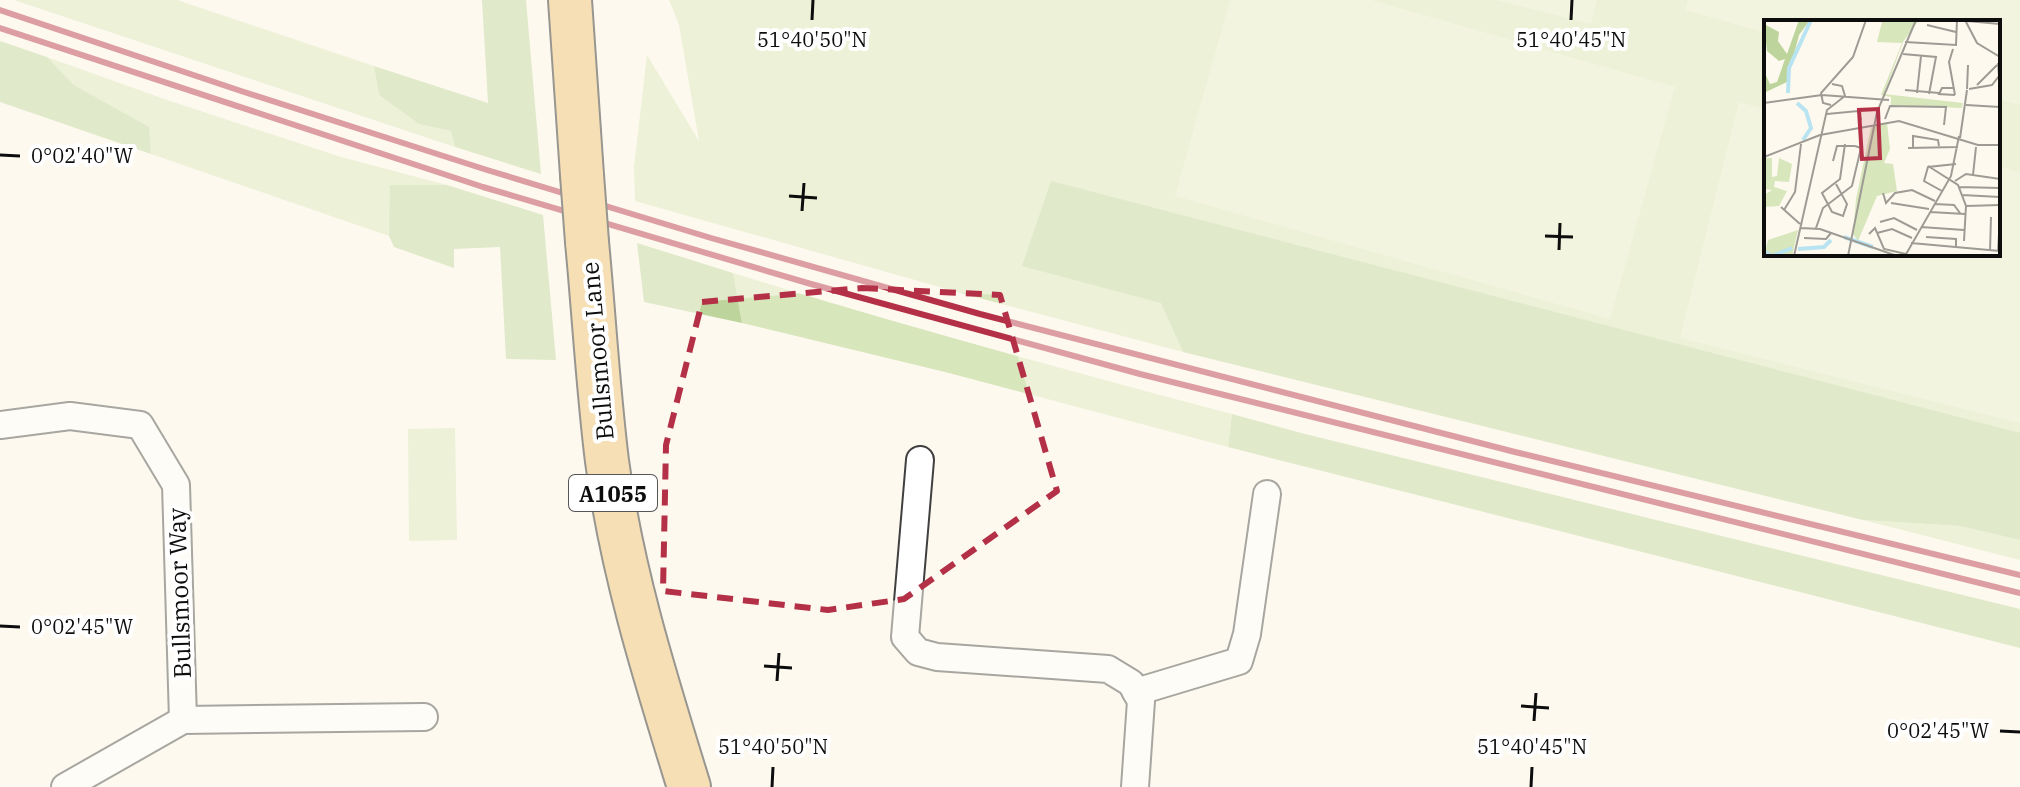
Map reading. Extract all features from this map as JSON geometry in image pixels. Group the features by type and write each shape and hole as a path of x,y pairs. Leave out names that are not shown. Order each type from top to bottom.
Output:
{"main road":[{"name":"Bullsmoor Lane","path":"570,0 607,462 624,555 647,648 689,787"}],"street":[{"name":"Bullsmoor Way","path":"0,425 70,416 140,425 176,485 183,720"},
{"path":"920,460 905,637 918,652 937,657 1108,669 1131,683 1141,701 1135,787"},
{"path":"1136,692 1239,661 1247,634 1267,494"},
{"path":"65,787 183,720 424,717"}],"highlighted area":[{"path":"862,288 1000,295 1057,491 904,599 828,610 663,591 666,445 702,302"}],"green space":[{"path":"14,0 177,0 374,66 379,95 419,124 451,131 455,147"},
{"path":"482,0 526,0 541,174 455,147 451,131 419,124 379,95 374,66 488,103"},
{"path":"669,0 2020,0 2020,516 1162,303 1183,352 635,201 634,167 647,55 699,141 679,25"},
{"path":"1230,0 1371,0 1675,87 1610,319 1175,196"},
{"path":"1496,0 1597,0 1591,24"},
{"path":"1688,0 2020,0 2020,105 2000,100 2000,20 1764,20 1764,32 1685,10"},
{"path":"0,41 47,57 74,85 149,127 151,154 0,102"},
{"path":"47,57 341,157 447,185 391,185 389,236 151,154 148,127 74,85"},
{"path":"1739,102 1764,108 1764,256 2000,256 2000,167 2020,172 2020,423 1680,338"},
{"path":"1051,181 2020,433 2020,540 1960,526 1863,520 1183,352 1161,303 1022,266"},
{"path":"390,185 447,185 543,215 556,360 506,359 500,247 454,249 454,268 394,247 389,236"},
{"path":"637,243 733,273 742,323 644,302"},
{"path":"733,273 982,346 1232,414 1228,447 945,372 742,323"},
{"path":"1232,414 2020,609 2020,648 1228,447"},
{"path":"455,428 457,540 409,541 408,429"},
{"path":"1863,520 1960,526 2020,540 2020,560"}],"railway":[{"path":"0,10 487,170 711,238 980,314 1515,452 2020,575"},
{"path":"0,28 483,187 811,284 1140,374 2020,593"}]}
